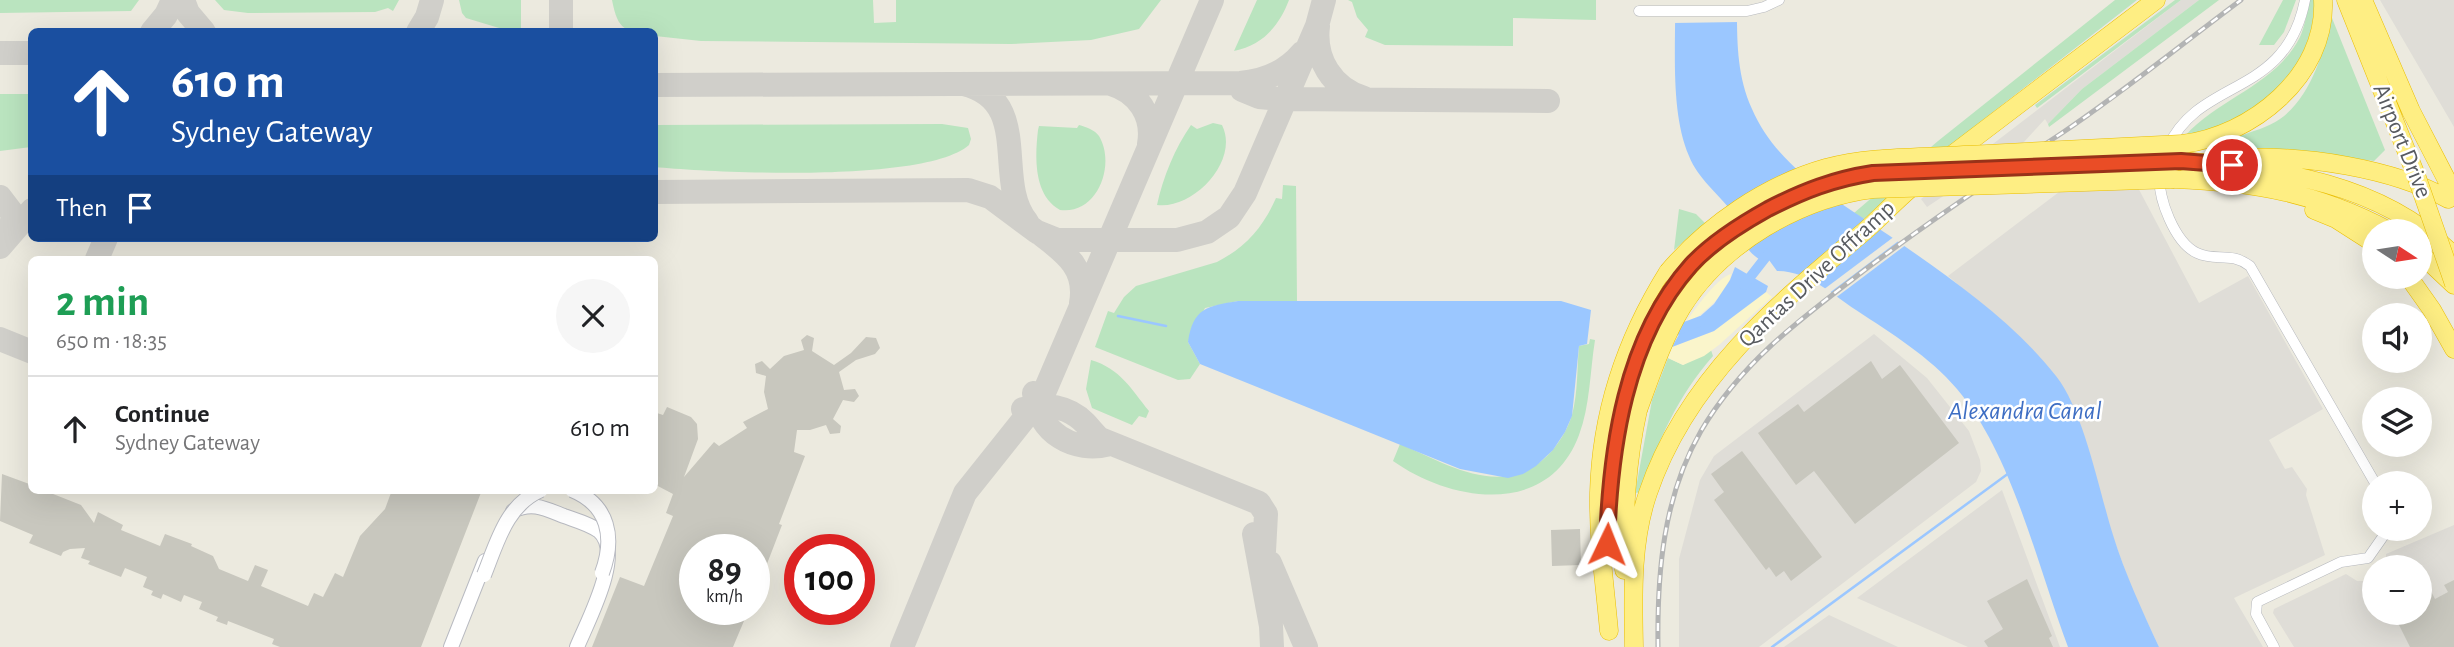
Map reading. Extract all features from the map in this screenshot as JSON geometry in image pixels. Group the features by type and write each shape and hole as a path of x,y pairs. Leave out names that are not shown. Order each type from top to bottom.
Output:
{"highway":[{"name":"Qantas Drive Offramp","path":"1634,647 1636,551 1647,496 1663,454 1709,380 1744,339 1790,293 1875,222 1904,193 2156,0"},
{"path":"2182,153 2223,135 2272,106 2292,84 2309,59 2319,32 2323,0"},
{"name":"Airport Drive","path":"2346,0 2416,175 2454,284"},
{"name":"Airport Drive","path":"2363,0 2411,111"},
{"path":"2411,111 2451,197"},
{"path":"2411,111 2454,177"},
{"path":"2182,153 2314,180 2361,196 2399,213 2454,256"},
{"path":"1609,639 1608,503 1612,462 1639,323 1668,272 1682,257 1721,221 1763,196 1809,174 1848,164 1889,159 2182,153 2274,156 2375,171 2451,197"},
{"path":"2175,179 2239,188 2297,202 2336,219 2362,236"},
{"path":"1624,647 1626,488 1630,447 1624,407 1658,356 1682,307 1701,282 1739,247 1770,225 1805,207 1851,191 1873,188 2175,179 2231,182 2311,197 2366,219"},
{"path":"2432,264 2454,284"},
{"path":"2417,289 2454,348"}],"street":[{"path":"1639,11 1741,11 1760,8 1779,0"},
{"path":"2305,0 2294,35 2268,68 2190,115 2178,128 2166,151 2159,187 2171,221 2188,246 2197,253 2232,256 2250,267 2368,471"},
{"path":"453,647 507,520 519,504 534,494"},
{"path":"575,647 607,561 610,540 601,513 581,494"},
{"path":"453,647 500,526 515,510 531,505 596,529 604,538 607,549 604,581 575,647"},
{"path":"2274,647 2256,614 2257,602 2342,562 2368,558 2380,541"}],"shaded area":[{"path":"2181,0 2199,0 2082,89 2048,124 2045,119 2024,142 1927,207 1921,199"},
{"path":"2380,0 2454,0 2454,127"},
{"path":"2117,148 2199,303 2248,276 2323,409 2269,440 2285,469 2292,467 2307,489 2306,495 2325,555 2234,598 2263,647 2159,647 2133,592 2112,534 2012,330 1948,276"},
{"path":"1874,334 1927,378 1969,431 1980,460 1981,471 1976,482 1759,647 1679,647 1679,559 1700,480 1714,456"},
{"path":"2002,490 2060,647 1968,647 1857,598"},
{"path":"2454,525 2454,647 2294,647 2273,613 2274,609 2346,574 2362,581 2362,625 2432,625 2432,555 2386,554 2416,541 2432,541 2432,534"},
{"path":"1829,615 1898,647 1784,647"}],"green space":[{"path":"0,0 139,0 131,11 0,13"},
{"path":"215,0 399,0 393,11 388,8 375,12 248,13 224,10"},
{"path":"459,0 521,0 521,28 499,28 466,18"},
{"path":"612,0 873,0 874,23 896,22 896,0 1161,0 1139,29 1091,40 1011,44 701,41 658,36 658,28 624,28 617,18"},
{"path":"1257,0 1289,0 1269,33 1253,44 1234,51"},
{"path":"1348,0 1596,0 1596,20 1513,18 1513,46 1385,45 1365,37 1368,30 1357,17 1352,2"},
{"path":"2115,0 2137,0 1975,126 1864,219 1854,213 1938,141"},
{"path":"2175,0 2181,0 2037,108 2035,105"},
{"path":"2199,0 2219,0 2049,127 2048,124 2082,89"},
{"path":"2283,0 2296,0 2284,32 2274,45 2259,45"},
{"path":"2310,0 2314,0 2313,22 2307,42 2298,61 2272,95 2236,119 2213,129 2185,136 2214,111 2262,80 2289,54 2302,33"},
{"path":"2332,18 2385,150 2374,161 2302,152 2241,155 2240,136 2276,122 2291,110 2308,87 2320,60"},
{"path":"0,94 28,94 28,147 0,151"},
{"path":"1213,123 1222,125 1226,139 1219,167 1210,180 1185,200 1157,205 1170,163 1191,125 1197,129"},
{"path":"942,124 968,128 971,139 969,145 946,157 910,165 819,172 724,171 658,167 658,125"},
{"path":"1079,125 1093,130 1099,136 1104,147 1104,173 1094,196 1085,204 1060,210 1051,203 1040,185 1036,151 1038,130 1039,126 1077,128"},
{"path":"1283,185 1296,186 1297,301 1238,301 1205,308 1188,342 1200,364 1190,379 1178,380 1095,347 1108,311 1114,313 1124,297 1136,286 1217,262 1237,250 1259,227 1276,198 1282,199"},
{"path":"1679,209 1696,214 1705,223 1674,250"},
{"path":"1590,339 1595,340 1583,424 1564,462 1545,480 1522,491 1469,493 1442,486 1393,461 1400,444 1475,474 1493,477 1512,475 1529,469 1551,452 1568,426 1575,398 1579,346 1589,344"},
{"path":"1711,350 1713,356 1689,387 1670,420 1642,492 1635,493 1652,400 1668,358 1683,365"},
{"path":"1091,360 1118,374 1149,411 1146,418 1139,416 1132,425 1092,408 1086,389"}],"sand":[{"path":"1731,274 1719,297 1687,328 1682,329 1711,289"},
{"path":"1765,291 1772,297 1704,356 1683,365 1668,358 1672,347 1714,331"}],"water":[{"name":"Alexandra Canal","path":"1675,0 1737,0 1738,55 1743,82 1752,109 1777,149 1812,182 1957,283 1999,317 2056,376 2075,409 2083,430 2118,549 2159,647 2068,647 2009,478 1977,416 1957,389 1922,356 1828,291 1799,275 1777,271 1769,260 1762,261 1749,250 1736,219 1698,172 1683,139 1676,100"},
{"path":"1735,267 1768,286 1766,292 1714,331 1672,347 1682,329 1687,328 1714,304"},
{"path":"1238,301 1561,301 1591,310 1587,344 1579,346 1572,416 1553,450 1523,474 1508,478 1460,469 1200,364 1188,342 1198,315 1210,307"}],"pier":[{"path":"1672,0 1740,0 1739,22 1673,23"},
{"path":"1895,236 1901,239 1828,294 1823,290"},
{"path":"1902,241 1907,244 1834,299 1830,295"}],"building":[{"path":"807,335 814,338 812,351 834,365 851,353 866,337 876,338 880,348 875,354 856,360 839,372 844,390 855,389 859,396 854,402 843,400 833,419 841,426 840,433 830,434 826,425 810,430 797,430 794,452 805,456 779,524 782,525 770,556 770,534 679,534 679,625 742,625 733,647 592,647 620,577 644,586 673,516 666,513 673,494 658,486 658,413 663,415 667,407 691,417 697,424 698,439 684,477 714,442 719,446 747,428 743,422 768,409 764,392 766,376 756,373 755,364 762,361 770,369 784,356 804,350 801,340"},
{"path":"1871,361 1882,379 1900,365 1959,443 1855,524 1814,471 1796,485 1758,433 1798,404 1804,412"},
{"path":"1742,451 1822,557 1791,581 1784,571 1776,577 1769,567 1766,570 1714,500 1724,492 1711,474"},
{"path":"2,474 28,484 28,494 53,494 81,505 94,523 98,512 123,525 121,530 160,546 165,534 192,544 191,546 213,556 219,569 248,581 255,565 268,570 261,586 308,606 314,593 323,597 335,573 343,577 360,536 385,509 391,494 480,494 421,647 280,647 272,644 274,639 228,621 227,625 216,621 218,617 199,609 202,602 184,595 181,602 163,594 161,599 151,595 153,591 143,587 147,577 125,568 121,577 88,564 90,561 81,558 85,548 70,549 61,556 29,543 33,535 0,521"},
{"path":"1580,529 1581,565 1552,566 1551,530"},
{"path":"2027,579 2052,636 2049,638 2053,647 1988,647 1984,641 2003,629 1987,601"},
{"path":"2454,580 2454,647 2410,647 2399,625 2432,625 2432,593 2435,599 2448,592 2444,585"}],"waterway":[{"path":"1744,285 1769,253"},
{"path":"1118,316 1166,326"},
{"path":"1669,333 1701,321"},
{"path":"1772,647 2009,473"}],"taxiway":[{"path":"155,28 166,15 173,0"},
{"path":"183,0 188,13 201,28"},
{"path":"420,28 432,0"},
{"path":"561,0 561,28"},
{"path":"902,647 965,493 1043,395 1212,0"},
{"path":"658,192 968,190 990,197 1037,232 1057,240 1177,240 1207,232 1229,217 1245,193 1317,26 1324,0"},
{"path":"1318,26 1319,50 1328,71 1343,87 1364,98"},
{"path":"0,53 28,53"},
{"path":"658,85 1240,83 1274,74 1302,53"},
{"path":"964,84 985,93 999,107 1006,124 1017,205 1027,222"},
{"path":"1111,84 1129,93 1142,106 1149,124 1149,144"},
{"path":"1242,90 1259,97 1280,99 1548,101"},
{"path":"0,197 13,214 10,234"},
{"path":"0,247 28,215"},
{"path":"1043,236 1067,256 1078,272 1082,291 1081,303"},
{"path":"98,256 104,242"},
{"path":"0,339 28,350"},
{"path":"1034,393 1043,419 1060,437 1084,446 1111,444"},
{"path":"1023,409 1048,406 1064,410 1078,417 1100,439 1259,503 1266,514 1264,551"},
{"path":"1254,534 1271,626 1272,647"},
{"path":"1270,563 1306,647"}],"railway":[{"path":"1658,647 1661,564 1670,509 1688,456 1717,406 1735,383 1775,342 1866,269 2107,101 2241,0"}],"route":[{"path":"1607,544 1608,503 1617,432 1630,383 1646,340 1679,279 1692,264 1719,240 1752,218 1826,182 1873,173 2181,161 2232,165"}]}
